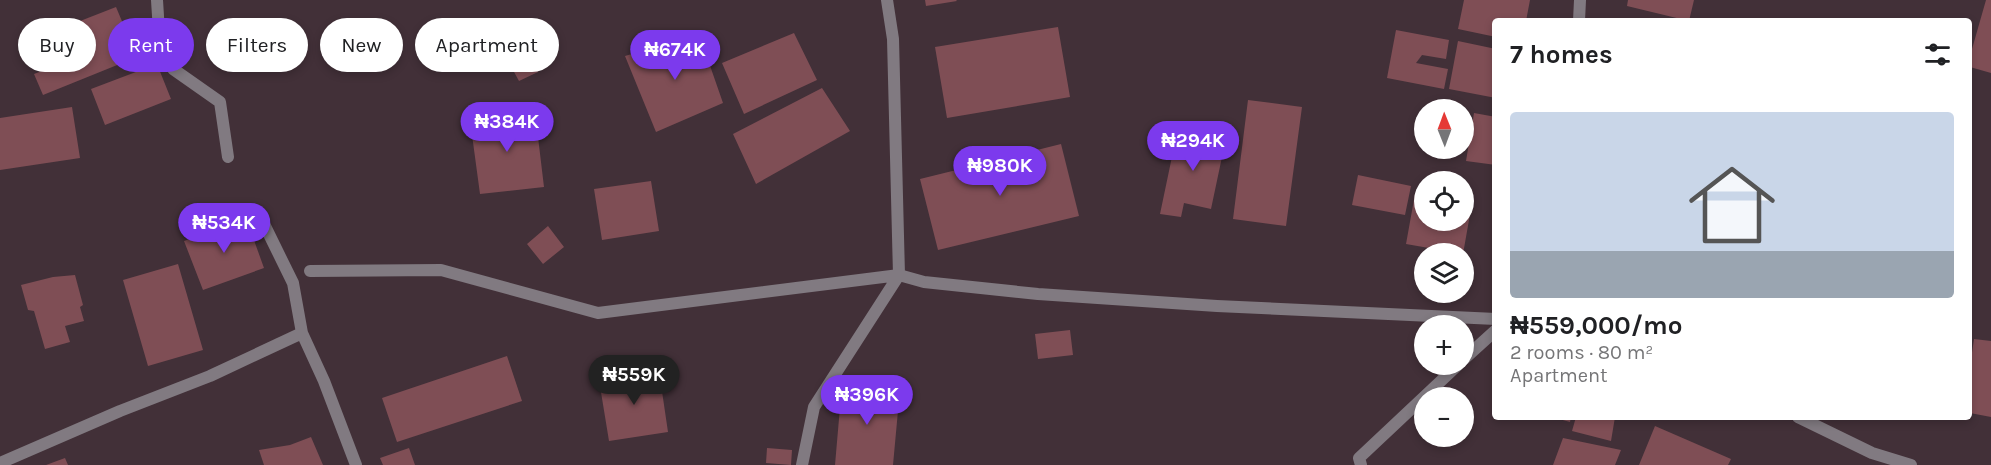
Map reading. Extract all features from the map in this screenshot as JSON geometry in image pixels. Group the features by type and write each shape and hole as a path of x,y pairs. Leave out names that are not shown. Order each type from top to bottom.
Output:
{"street":[{"path":"157,0 159,32 173,69 220,102 228,157"},
{"path":"802,465 814,407 899,275 893,39 886,0"},
{"path":"1579,18 1580,0"},
{"path":"264,224 293,283 302,333 324,381 357,465"},
{"path":"310,271 441,270 598,313 899,275 924,282 1038,294 1217,306 1492,319"},
{"path":"1,464 302,333"},
{"path":"1474,350 1492,334"},
{"path":"1361,465 1359,458 1447,375"},
{"path":"1804,420 1872,453 1911,465"}],"building":[{"path":"925,0 956,0 957,1 926,6"},
{"path":"1464,0 1530,0 1527,18 1492,18 1492,36 1458,29"},
{"path":"1628,0 1694,0 1690,18 1677,18 1627,6"},
{"path":"1986,0 1991,0 1991,73 1972,68 1972,49"},
{"path":"116,7 121,18 108,18 108,69 43,95 34,74 39,72 96,72 96,18 88,18"},
{"path":"1058,27 1070,97 947,118 935,47"},
{"path":"1396,30 1449,40 1446,59 1422,55 1416,63 1448,69 1444,89 1387,78"},
{"path":"794,33 817,80 744,114 722,63"},
{"path":"699,34 723,103 656,132 625,56"},
{"path":"1458,41 1492,48 1492,97 1449,89"},
{"path":"136,72 160,72 171,99 105,125 91,89"},
{"path":"514,72 538,72 519,81"},
{"path":"822,88 850,131 756,184 733,134"},
{"path":"1248,100 1302,107 1286,226 1233,219"},
{"path":"72,107 80,158 0,170 0,118"},
{"path":"535,112 544,187 480,194 470,120"},
{"path":"1474,113 1492,116 1492,164 1466,161 1466,159 1474,159"},
{"path":"1178,128 1226,138 1211,209 1184,203 1181,217 1160,214"},
{"path":"1061,144 1079,216 938,250 920,179"},
{"path":"1358,175 1411,186 1405,215 1352,205"},
{"path":"651,181 659,231 602,240 594,189"},
{"path":"1414,200 1414,231 1467,231 1465,243 1406,244"},
{"path":"246,218 264,268 203,290 184,241"},
{"path":"548,226 564,247 543,264 527,244"},
{"path":"178,264 203,350 148,366 123,280"},
{"path":"75,275 83,305 80,307 84,321 65,326 70,342 45,349 34,311 28,310 21,285 53,277"},
{"path":"1070,330 1073,355 1038,359 1035,334"},
{"path":"1974,339 1991,341 1991,417 1972,413"},
{"path":"507,356 522,401 397,442 382,398"},
{"path":"659,371 668,432 609,441 599,380"},
{"path":"842,384 900,389 893,465 835,465"},
{"path":"1575,420 1614,420 1611,441 1572,431"},
{"path":"1655,426 1731,459 1728,465 1639,465"},
{"path":"311,437 323,465 264,465 259,450 290,445"},
{"path":"1563,438 1621,450 1615,465 1553,465"},
{"path":"409,448 415,465 383,465 380,458"},
{"path":"767,448 792,450 791,465 766,463"},
{"path":"65,458 68,465 46,465"}]}
